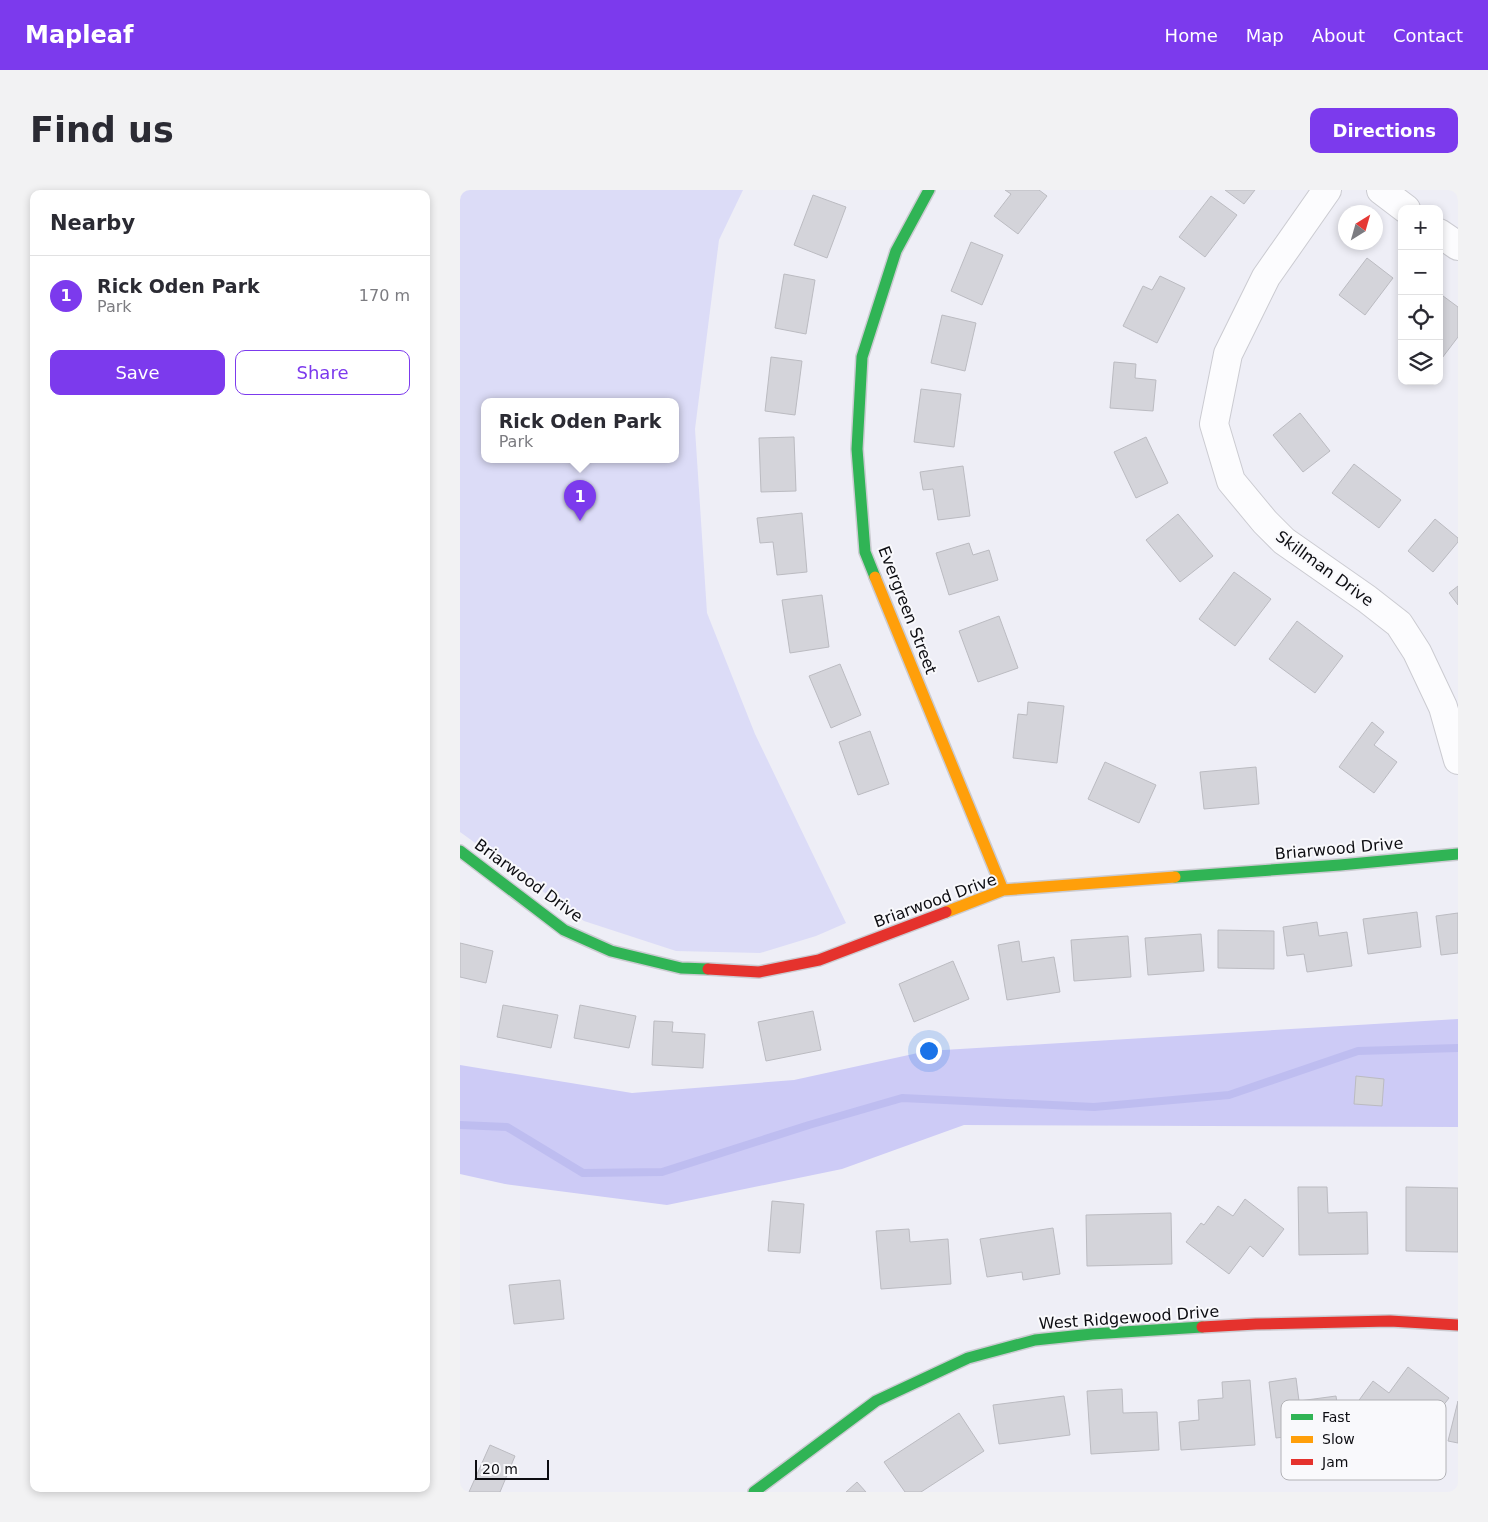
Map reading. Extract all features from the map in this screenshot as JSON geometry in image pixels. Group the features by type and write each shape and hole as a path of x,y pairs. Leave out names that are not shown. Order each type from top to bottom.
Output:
{"street":[{"name":"Evergreen Street","path":"929,190 896,251 862,357 857,449 866,552 1003,890"},
{"name":"Skillman Drive","path":"1327,190 1266,277 1228,354 1214,424 1231,481 1265,522 1284,541 1367,598 1399,624 1417,652 1442,707 1458,760"},
{"path":"1381,190 1401,205"},
{"path":"1443,236 1458,246"},
{"name":"Briarwood Drive","path":"460,851 564,930 611,951 681,968 759,972 819,960 1003,890 1340,865 1458,854"},
{"name":"West Ridgewood Drive","path":"754,1492 876,1401 968,1358 1035,1340 1092,1334 1256,1324 1390,1321 1458,1325"}],"shaded area":[{"path":"460,190 743,190 719,240 695,429 707,613 755,734 846,923 816,936 760,953 676,951 584,921 460,832"},
{"path":"1458,1019 1458,1127 964,1125 842,1169 667,1205 505,1184 460,1174 460,1065 632,1093 794,1080 927,1051"}],"building":[{"path":"1005,190 1039,190 1047,196 1018,234 994,216 1011,194"},
{"path":"1225,190 1255,190 1244,204"},
{"path":"813,195 846,207 827,258 794,245"},
{"path":"1211,196 1237,215 1205,257 1179,237"},
{"path":"971,242 1003,255 982,305 951,291"},
{"path":"1367,258 1393,278 1365,315 1339,295"},
{"path":"784,274 815,280 806,334 775,328"},
{"path":"1160,276 1185,288 1157,343 1123,326 1143,286 1152,290"},
{"path":"1443,296 1458,307 1458,337 1443,357"},
{"path":"942,315 976,323 965,371 931,363"},
{"path":"771,357 802,361 795,415 765,411"},
{"path":"1114,362 1136,364 1135,378 1156,380 1153,411 1110,408"},
{"path":"921,389 961,394 954,447 914,442"},
{"path":"1300,413 1330,451 1303,472 1273,435"},
{"path":"794,437 796,491 761,492 759,438"},
{"path":"1146,437 1168,483 1136,498 1114,452"},
{"path":"1354,464 1401,500 1379,528 1332,493"},
{"path":"963,466 970,516 938,520 933,489 923,490 920,472"},
{"path":"802,513 807,572 777,575 773,542 760,543 757,518"},
{"path":"1178,514 1213,556 1180,582 1146,540"},
{"path":"1435,519 1458,538 1458,542 1433,572 1408,551"},
{"path":"969,543 973,555 989,550 998,580 949,595 936,553"},
{"path":"1234,572 1271,599 1235,646 1199,619"},
{"path":"1458,586 1458,605 1449,593"},
{"path":"822,595 829,647 790,653 782,600"},
{"path":"999,616 1018,668 978,682 959,631"},
{"path":"1297,621 1343,656 1315,693 1269,659"},
{"path":"840,664 861,715 831,728 809,676"},
{"path":"1028,702 1064,706 1057,763 1013,758 1018,714 1027,715"},
{"path":"1372,722 1384,732 1374,745 1397,762 1374,793 1339,767"},
{"path":"870,731 889,784 858,795 839,742"},
{"path":"1105,762 1156,785 1139,823 1088,799"},
{"path":"1256,767 1259,804 1204,809 1200,772"},
{"path":"1417,912 1421,947 1368,954 1363,919"},
{"path":"1458,913 1458,953 1441,955 1436,916"},
{"path":"1317,922 1319,936 1347,932 1352,966 1307,972 1304,954 1287,956 1283,927"},
{"path":"1218,930 1274,931 1274,969 1218,968"},
{"path":"1201,934 1204,971 1148,975 1145,938"},
{"path":"1128,936 1131,977 1074,981 1071,940"},
{"path":"1019,941 1022,962 1054,957 1060,992 1007,1000 998,945"},
{"path":"460,943 493,951 486,983 460,977"},
{"path":"953,961 969,999 914,1022 899,984"},
{"path":"503,1005 558,1015 551,1048 497,1037"},
{"path":"580,1005 636,1016 629,1048 574,1038"},
{"path":"813,1011 821,1050 766,1061 758,1022"},
{"path":"654,1021 673,1022 672,1032 705,1034 703,1068 652,1065"},
{"path":"1356,1076 1384,1079 1382,1106 1354,1104"},
{"path":"1298,1187 1327,1187 1328,1213 1367,1212 1368,1254 1299,1255"},
{"path":"1406,1187 1458,1188 1458,1252 1406,1251"},
{"path":"1245,1199 1284,1229 1263,1257 1250,1246 1229,1274 1186,1242 1201,1223 1204,1225 1218,1206 1233,1216"},
{"path":"772,1201 804,1204 800,1253 768,1251"},
{"path":"1171,1213 1172,1264 1087,1266 1086,1215"},
{"path":"1053,1228 1060,1274 1023,1280 1022,1272 987,1277 980,1239"},
{"path":"909,1229 910,1242 948,1239 951,1284 881,1289 876,1231"},
{"path":"560,1280 564,1319 514,1324 509,1285"},
{"path":"1408,1367 1449,1398 1446,1402 1446,1400 1359,1400 1373,1381 1389,1393"},
{"path":"1296,1378 1299,1400 1281,1400 1281,1437 1276,1438 1269,1382"},
{"path":"1250,1380 1255,1445 1181,1450 1179,1422 1199,1420 1198,1400 1223,1398 1222,1382"},
{"path":"1122,1389 1123,1413 1157,1412 1159,1450 1091,1454 1087,1391"},
{"path":"1064,1396 1070,1435 999,1444 993,1405"},
{"path":"1336,1396 1337,1400 1306,1400"},
{"path":"1458,1401 1458,1443 1448,1441"},
{"path":"959,1413 984,1451 921,1492 905,1492 884,1462"},
{"path":"490,1445 515,1456 500,1492 469,1492"},
{"path":"857,1482 866,1492 846,1492"}],"waterway":[{"path":"460,1125 507,1127 583,1173 662,1172 809,1125 902,1098 1094,1107 1229,1095 1358,1051 1458,1048"}],"traffic: fast":[{"path":"875,577 865,552 857,449 862,357 896,251 929,190"},
{"path":"460,851 564,930 611,951 681,968 708,969"},
{"path":"1175,877 1458,854"},
{"path":"754,1492 876,1401 968,1358 1035,1340 1092,1334 1202,1327"}],"traffic: slow":[{"path":"875,577 1003,890"},
{"path":"946,912 1003,890 1175,877"}],"traffic: jam":[{"path":"708,969 759,972 819,960 946,912"},
{"path":"1202,1327 1390,1321 1458,1325"}],"place":[{"name":"Rick Oden Park","path":"580,521"}]}
